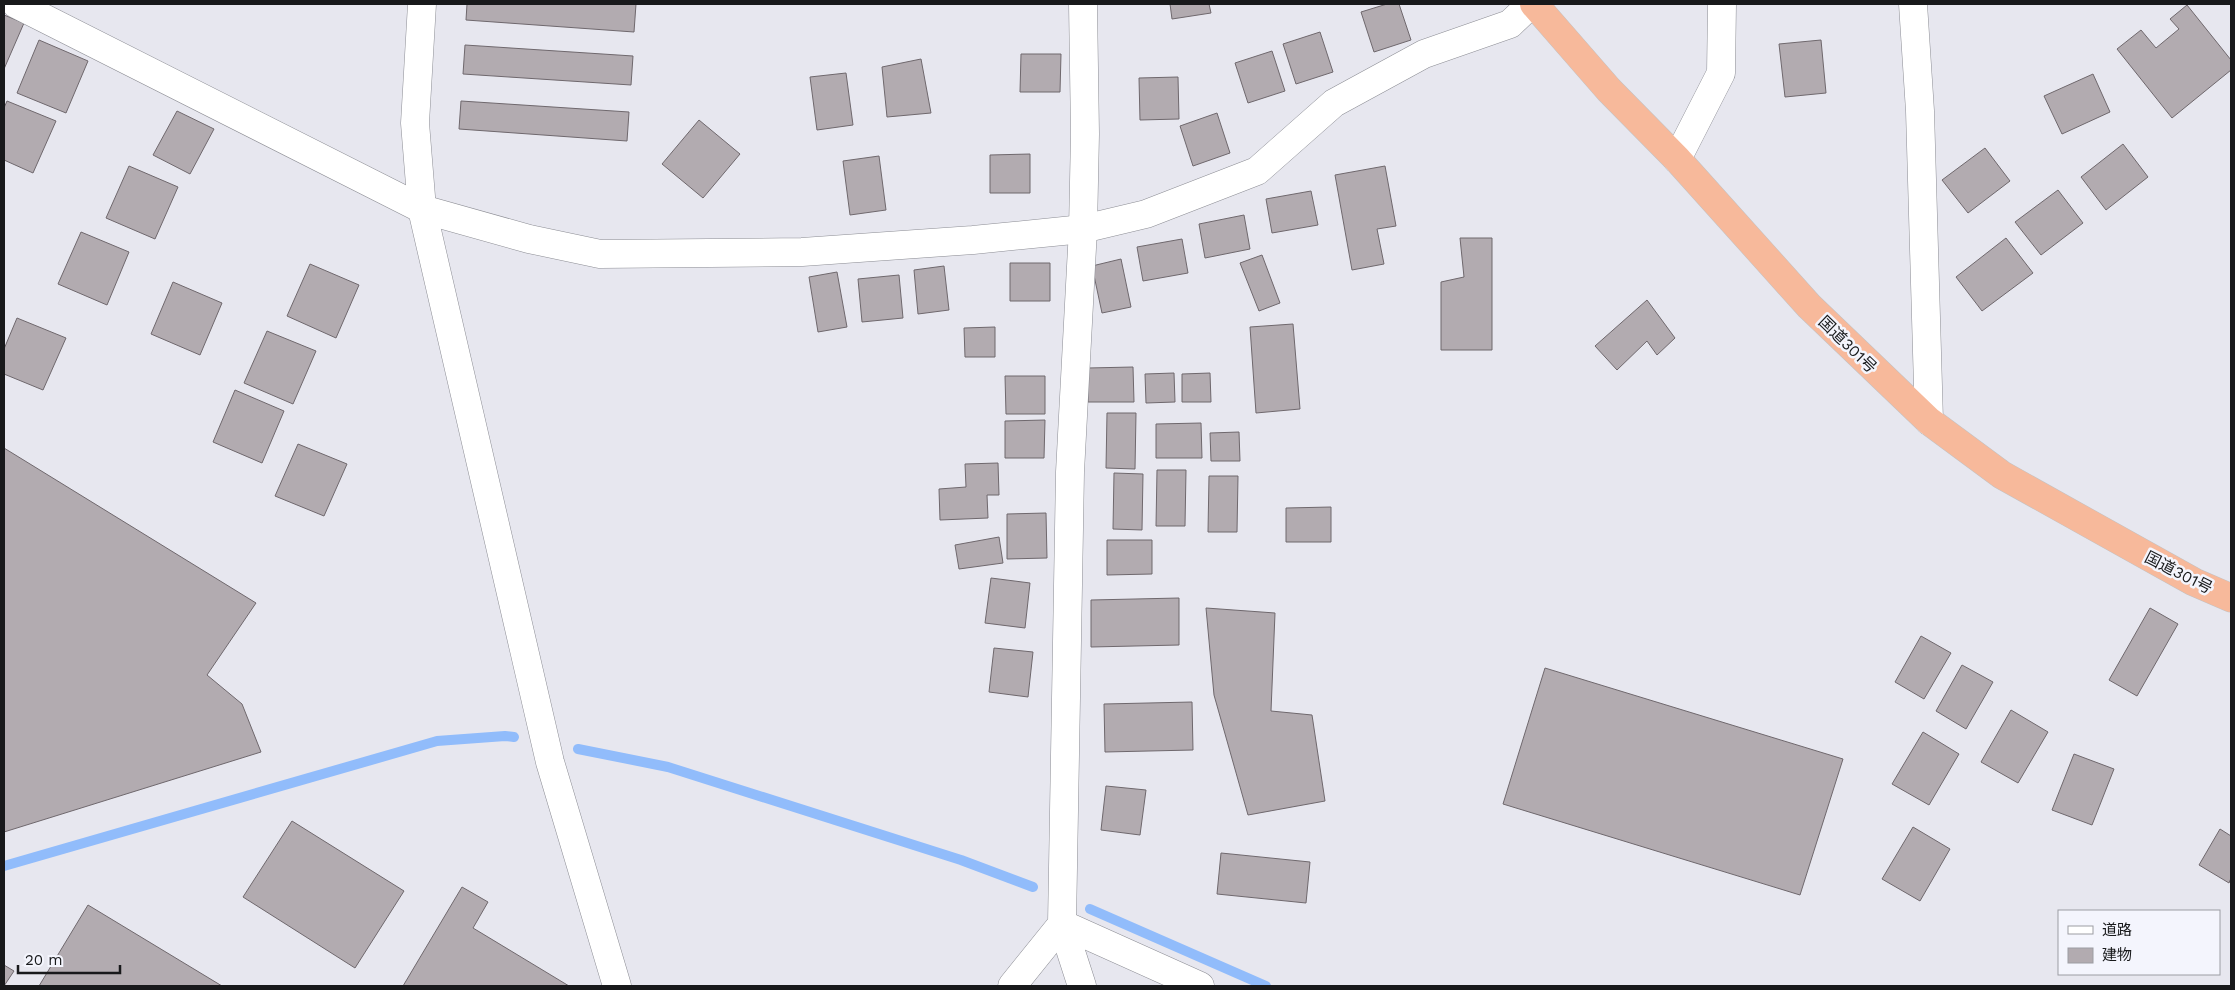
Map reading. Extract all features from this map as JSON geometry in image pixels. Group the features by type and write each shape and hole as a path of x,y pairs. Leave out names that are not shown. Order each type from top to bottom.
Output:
{"highway":[{"name":"国道301号","path":"1533,4 1609,90 1677,159 1809,306 1929,421 2002,475 2194,582 2231,598"}],"street":[{"path":"16,4 422,209 529,239 600,254 802,252 973,240 1083,229 1146,214 1257,171 1334,103 1424,54 1510,24 1533,4"},
{"path":"422,4 415,123 422,209 550,762 617,986"},
{"path":"1082,986 1062,924 1070,472 1083,229 1083,4"},
{"path":"1677,159 1721,73 1722,4"},
{"path":"1913,4 1920,111 1929,421"},
{"path":"1012,986 1062,924"},
{"path":"1062,924 1200,986"}],"building":[{"path":"467,4 636,4 634,32 466,20"},
{"path":"1170,4 1209,4 1211,13 1172,19"},
{"path":"1387,4 1399,4 1411,40 1374,52 1361,12"},
{"path":"2187,5 2231,60 2231,70 2172,118 2117,49 2141,30 2156,48 2179,29 2170,19"},
{"path":"4,15 24,23 4,69"},
{"path":"1320,32 1333,72 1296,84 1283,44"},
{"path":"39,40 88,61 66,113 17,93"},
{"path":"1821,40 1826,93 1785,97 1779,44"},
{"path":"465,45 633,56 631,85 463,74"},
{"path":"1272,51 1285,91 1248,103 1235,63"},
{"path":"1021,54 1061,54 1060,92 1020,92"},
{"path":"921,59 931,113 887,117 882,67"},
{"path":"846,73 853,125 817,130 810,77"},
{"path":"2093,74 2110,112 2062,134 2044,96"},
{"path":"1178,77 1179,119 1140,120 1139,78"},
{"path":"7,101 56,121 33,173 4,160 4,108"},
{"path":"461,101 629,112 627,141 459,129"},
{"path":"177,111 214,129 190,174 153,155"},
{"path":"1217,113 1230,153 1193,166 1180,126"},
{"path":"699,120 740,154 703,198 662,164"},
{"path":"2123,144 2148,177 2106,210 2081,177"},
{"path":"1985,148 2010,181 1968,213 1942,180"},
{"path":"1030,154 1030,193 990,193 990,155"},
{"path":"879,156 886,210 850,215 843,161"},
{"path":"129,166 178,187 155,239 106,218"},
{"path":"1385,166 1396,226 1377,229 1384,264 1352,270 1335,175"},
{"path":"2058,190 2083,223 2041,255 2015,222"},
{"path":"1311,191 1318,225 1272,233 1266,199"},
{"path":"1244,215 1250,249 1205,258 1199,224"},
{"path":"81,232 129,252 107,305 58,284"},
{"path":"1460,238 1492,238 1492,350 1441,350 1441,282 1464,277"},
{"path":"2006,238 2033,273 1982,311 1956,277"},
{"path":"1182,239 1188,273 1143,281 1137,247"},
{"path":"1262,255 1280,303 1259,311 1240,263"},
{"path":"1121,259 1131,307 1102,313 1092,266"},
{"path":"1010,263 1050,263 1050,301 1010,301"},
{"path":"310,264 359,285 336,338 287,316"},
{"path":"944,266 949,310 918,314 914,270"},
{"path":"837,272 847,327 818,332 809,277"},
{"path":"899,275 903,318 862,322 858,279"},
{"path":"173,282 222,303 200,355 151,334"},
{"path":"1647,300 1675,338 1657,355 1647,341 1617,370 1595,346"},
{"path":"17,318 66,338 43,390 4,374 4,349"},
{"path":"1293,324 1300,409 1256,413 1250,327"},
{"path":"995,327 995,357 965,357 964,328"},
{"path":"267,331 316,351 293,404 244,383"},
{"path":"1133,367 1134,402 1088,402 1088,368"},
{"path":"1174,373 1175,402 1146,403 1145,374"},
{"path":"1210,373 1211,402 1182,402 1182,374"},
{"path":"1005,376 1045,376 1045,414 1006,414"},
{"path":"235,390 284,411 262,463 213,442"},
{"path":"1107,413 1136,413 1135,469 1106,468"},
{"path":"1045,420 1044,458 1005,458 1005,421"},
{"path":"1201,423 1202,458 1156,458 1156,424"},
{"path":"1239,432 1240,461 1211,461 1210,433"},
{"path":"298,444 347,464 324,516 275,496"},
{"path":"4,448 256,603 207,675 242,704 261,752 4,832"},
{"path":"998,463 999,495 987,495 988,518 940,520 939,489 966,487 965,464"},
{"path":"1157,470 1186,470 1185,526 1156,526"},
{"path":"1114,473 1143,474 1142,530 1113,529"},
{"path":"1209,476 1238,476 1237,532 1208,532"},
{"path":"1331,507 1331,542 1286,542 1286,508"},
{"path":"1046,513 1047,558 1007,559 1007,514"},
{"path":"999,537 1003,563 959,569 955,545"},
{"path":"1107,540 1152,540 1152,574 1107,575"},
{"path":"991,578 1030,583 1025,628 985,623"},
{"path":"1179,598 1179,645 1091,647 1091,600"},
{"path":"1206,608 1275,613 1271,711 1312,715 1325,801 1248,815 1214,695"},
{"path":"2150,608 2178,624 2137,696 2109,680"},
{"path":"1921,636 1951,653 1924,699 1895,682"},
{"path":"994,648 1033,652 1028,697 989,692"},
{"path":"1962,665 1993,682 1966,729 1936,711"},
{"path":"1545,668 1843,759 1800,895 1503,804"},
{"path":"1192,702 1193,750 1105,752 1104,704"},
{"path":"2011,710 2048,732 2018,783 1981,762"},
{"path":"1923,732 1959,754 1929,805 1892,784"},
{"path":"2074,754 2114,769 2092,825 2052,810"},
{"path":"1106,786 1146,790 1140,835 1101,830"},
{"path":"292,821 404,891 355,968 243,897"},
{"path":"1913,827 1950,849 1920,901 1882,879"},
{"path":"2220,829 2231,836 2231,878 2229,883 2199,865"},
{"path":"1221,853 1310,862 1306,903 1217,894"},
{"path":"462,887 488,902 473,928 569,986 403,986"},
{"path":"88,905 222,986 39,986"},
{"path":"4,965 14,971 4,986"}],"waterway":[{"path":"4,866 437,741 514,737"},
{"path":"578,749 668,767 961,860 1033,887"},
{"path":"1090,909 1266,986"}]}
